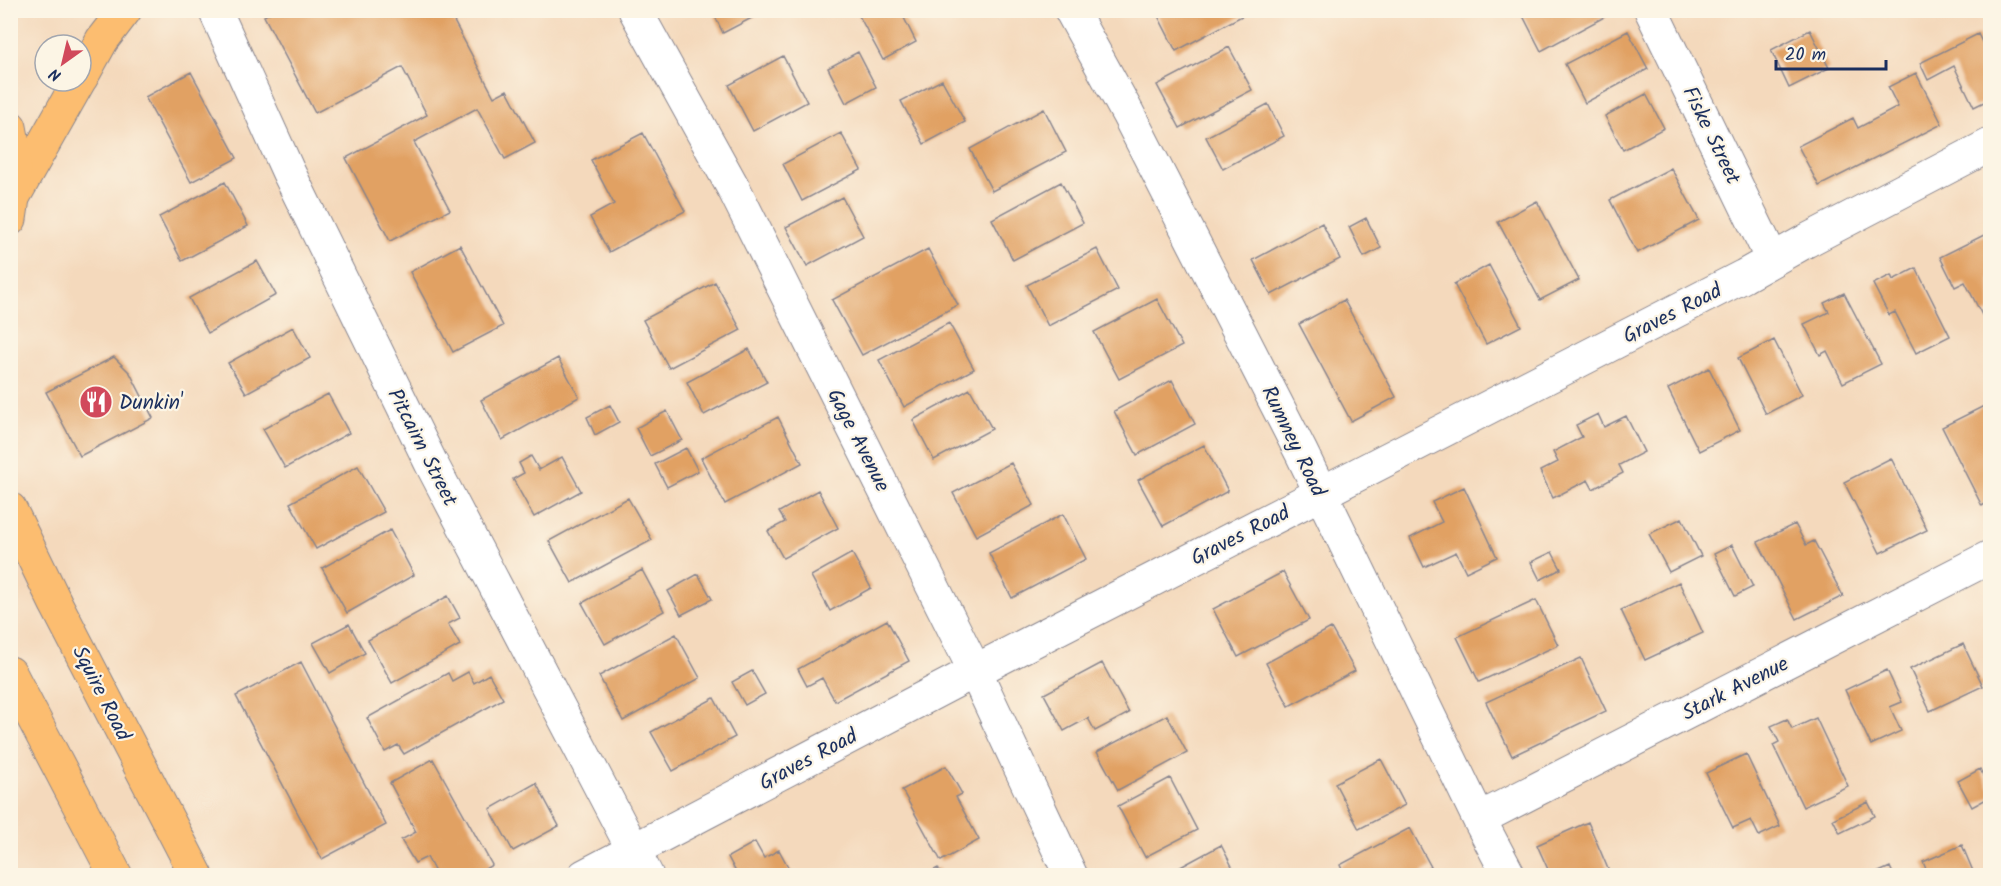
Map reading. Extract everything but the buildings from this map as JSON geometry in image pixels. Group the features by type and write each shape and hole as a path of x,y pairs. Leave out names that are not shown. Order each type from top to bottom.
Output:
{"main road":[{"path":"93,56 125,10"},
{"path":"12,207 73,93"},
{"path":"10,128 15,164 12,207"},
{"name":"Squire Road","path":"10,509 56,604 196,876"},
{"path":"10,673 116,876"}],"street":[{"name":"Pitcairn Street","path":"215,10 288,171 420,442 641,863"},
{"name":"Gage Avenue","path":"635,10 735,191 975,671 1071,876"},
{"name":"Rumney Road","path":"1071,10 1128,114 1284,418 1509,876"},
{"name":"Fiske Street","path":"1651,10 1772,260"},
{"name":"Graves Road","path":"584,876 641,863 975,671 1990,145"},
{"name":"Stark Avenue","path":"1479,819 1990,557"}],"place":[{"name":"Dunkin'","path":"96,402"}]}
